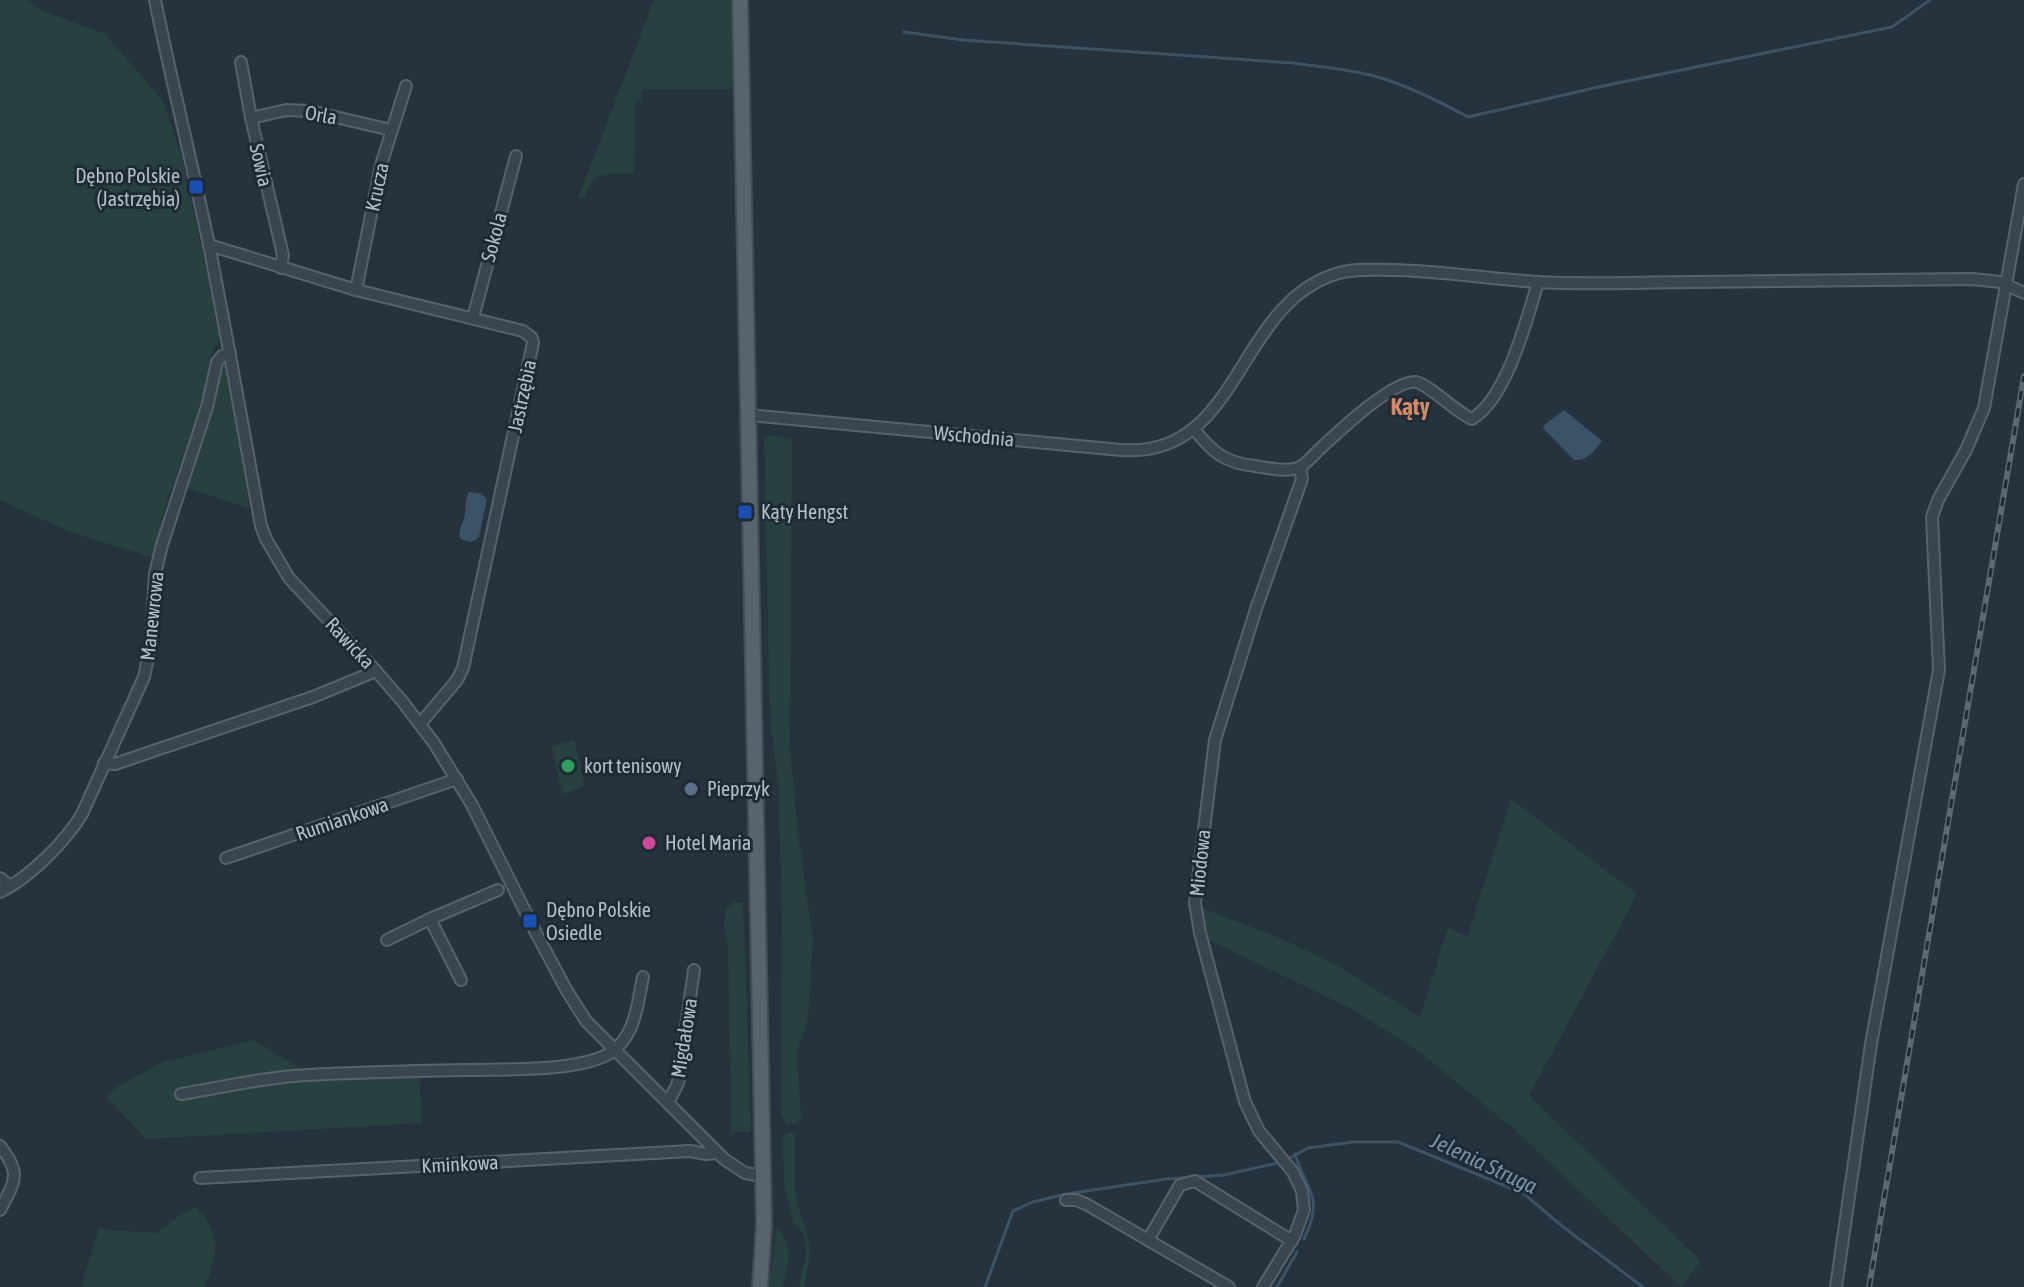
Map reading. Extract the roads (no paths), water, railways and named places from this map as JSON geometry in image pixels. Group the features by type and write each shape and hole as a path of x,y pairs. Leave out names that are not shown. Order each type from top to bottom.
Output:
{"main road":[{"path":"740,0 764,1225 760,1287"}],"street":[{"name":"Rawicka","path":"155,0 209,245 261,526 266,539 289,578 376,671 420,724 457,779 567,991 586,1021 718,1153 739,1170 762,1176"},
{"name":"Sowia","path":"241,62 283,255 281,268"},
{"name":"Krucza","path":"356,290 381,165 406,86"},
{"name":"Orla","path":"251,118 286,110 310,111 391,130"},
{"name":"Sokola","path":"473,318 516,156"},
{"path":"1836,1287 1871,1044 1939,670 1932,517 1984,408 2024,184"},
{"name":"Jastrzębia","path":"209,245 356,290 523,331 532,338 463,668 457,680 420,724"},
{"path":"1538,282 1521,338 1496,392 1481,414 1472,419 1416,382 1405,383 1349,422 1300,467 1285,470 1230,461 1213,451 1194,429 1210,415 1286,303 1313,283 1345,272 1410,270 1538,282 1987,279 2024,293"},
{"name":"Manewrowa","path":"4,892 72,831 144,677 151,643 155,574 162,545 207,407 217,362 230,353"},
{"name":"Wschodnia","path":"749,415 1128,450 1153,449 1174,442 1194,429"},
{"name":"Miodowa","path":"1263,1287 1292,1241 1304,1210 1302,1191 1293,1172 1259,1131 1245,1102 1200,933 1195,903 1215,740 1256,609 1302,479 1300,467"},
{"path":"104,763 115,764 254,718 376,671"},
{"name":"Rumiankowa","path":"226,858 457,779"},
{"path":"0,878 4,892"},
{"path":"387,940 498,890"},
{"path":"430,919 461,980"},
{"name":"Migdałowa","path":"668,1103 678,1083 694,970"},
{"path":"181,1094 304,1075 539,1068 583,1063 614,1050 633,1027 643,977"},
{"path":"0,1146 12,1162 14,1172 0,1210"},
{"name":"Kminkowa","path":"200,1178 690,1151 718,1153"},
{"path":"1148,1240 1180,1185 1195,1181 1292,1241"},
{"path":"1066,1200 1086,1204 1229,1287"}],"water":[{"path":"1564,410 1602,441 1583,459 1574,460 1543,428"},
{"path":"469,492 480,493 487,499 479,537 470,542 460,538"}],"waterway":[{"path":"904,32 963,40 1293,63 1344,70 1403,86 1468,117 1892,27 1930,0"},
{"name":"Jelenia Struga","path":"1288,1159 1308,1148 1353,1142 1398,1142 1523,1193 1643,1287"},
{"path":"1295,1154 1313,1203 1313,1213 1304,1239"},
{"name":"Jelenia Struga","path":"985,1287 1013,1211 1033,1202 1166,1179 1224,1175 1278,1163"},
{"path":"1277,1287 1297,1252"}],"railway":[{"path":"1869,1287 2024,376"}],"place":[{"name":"Dębno Polskie (Jastrzębia)","path":"196,187"},
{"name":"Kąty Hengst","path":"745,512"},
{"name":"kort tenisowy","path":"568,766"},
{"name":"Pieprzyk","path":"691,789"},
{"name":"Hotel Maria","path":"649,843"},
{"name":"Dębno Polskie Osiedle","path":"530,921"}],"district":[{"name":"Kąty","path":"1410,407"}]}
